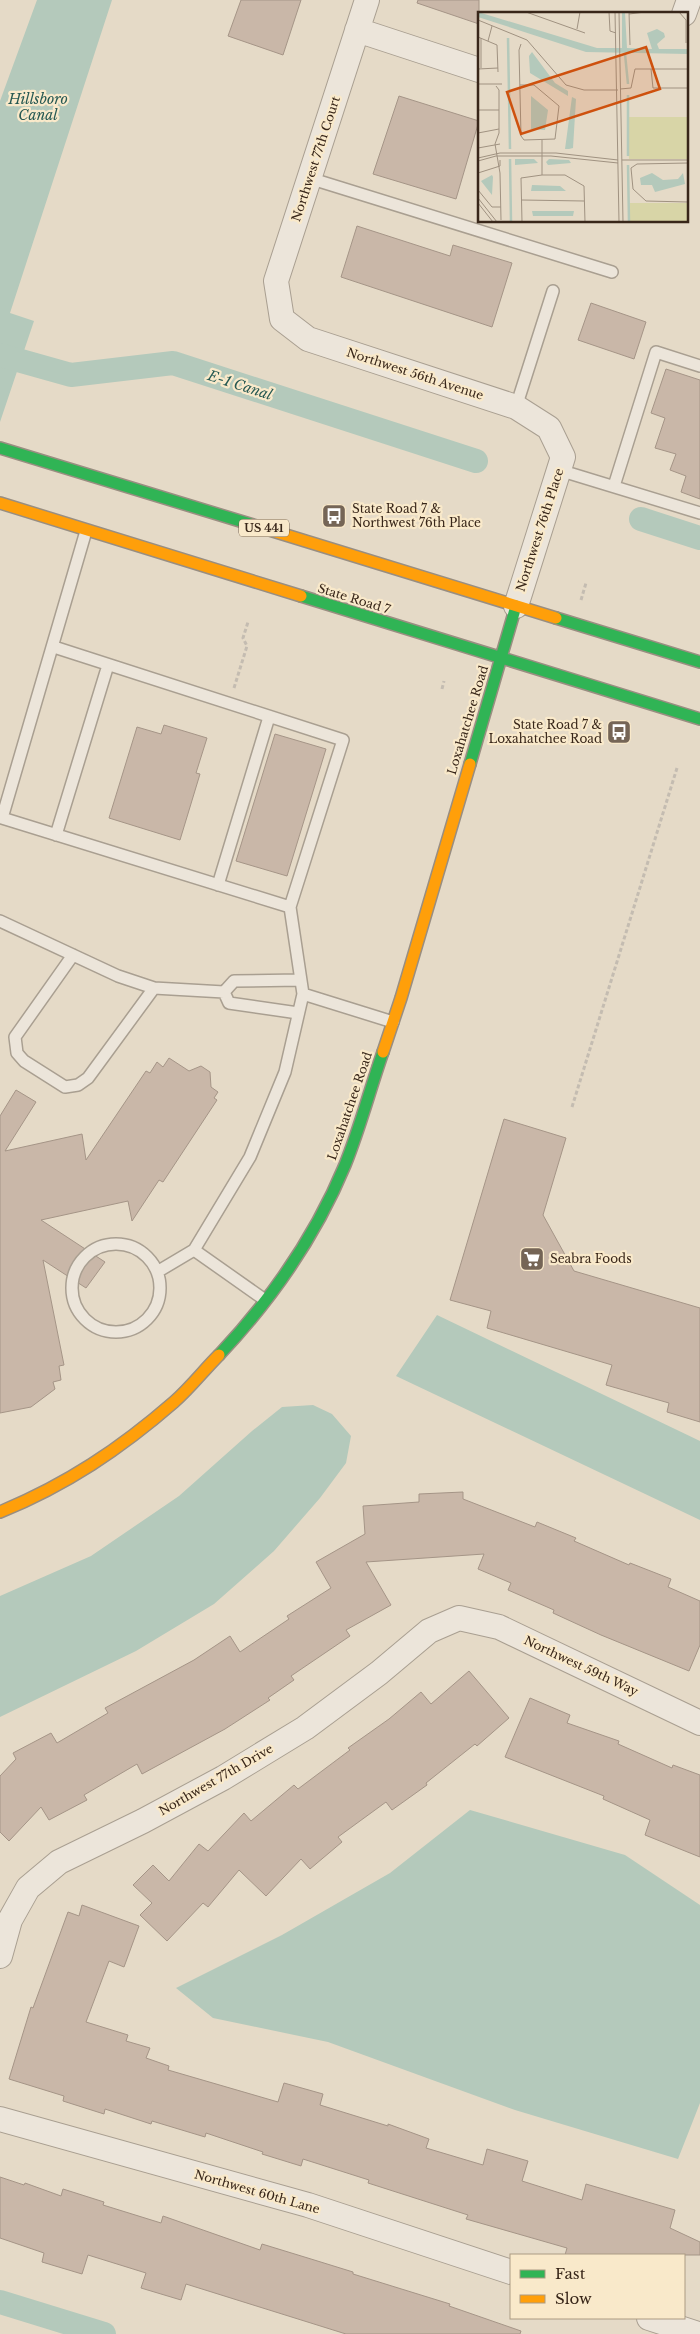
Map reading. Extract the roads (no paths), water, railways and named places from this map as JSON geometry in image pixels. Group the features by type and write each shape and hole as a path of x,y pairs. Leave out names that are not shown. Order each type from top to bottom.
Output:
{"main road":[{"name":"US 441","path":"0,448 700,662"},
{"name":"State Road 7","path":"0,503 500,659 700,719"},
{"name":"Loxahatchee Road","path":"0,1512 43,1494 110,1454 175,1401 246,1326 300,1253 345,1165 393,1022 516,606"}],"street":[{"name":"Northwest 77th Court","path":"282,319 276,281 367,0"},
{"path":"685,12 689,0"},
{"path":"357,30 478,70"},
{"name":"Northwest 56th Avenue","path":"282,319 308,339 516,407 549,428"},
{"name":"Northwest 76th Place","path":"516,606 563,457 549,428"},
{"name":"Northwest 59th Way","path":"459,1618 500,1627 700,1723"},
{"name":"Northwest 77th Drive","path":"0,1956 10,1920 28,1888 59,1862 143,1821 223,1778 305,1728 379,1673 429,1631 459,1618"},
{"name":"Northwest 60th Lane","path":"0,2119 308,2206 510,2272"},
{"path":"652,2319 698,2334"}],"lane":[{"path":"310,178 612,272"},
{"path":"516,407 552,291"},
{"path":"614,486 656,352 700,366"},
{"path":"559,470 700,512"},
{"path":"86,531 54,647 1,821 56,835 290,907"},
{"path":"54,647 343,740 290,907 303,994 285,1072 250,1157 194,1250 157,1272"},
{"path":"56,835 108,664"},
{"path":"218,885 269,717"},
{"path":"0,921 118,976 154,988 224,992"},
{"path":"73,955 15,1037 18,1052 24,1061 64,1087 78,1085 88,1078 154,988"},
{"path":"224,992 234,981 300,980"},
{"path":"224,992 229,1003 298,1013"},
{"path":"303,994 393,1022"},
{"path":"111,1244 125,1245 139,1250 150,1260 157,1272 160,1286 158,1301 151,1314 134,1327 113,1332 98,1329 86,1321 77,1309 72,1295 72,1281 77,1267 86,1256 97,1248 111,1244"},
{"path":"194,1250 264,1300"}],"water":[{"name":"Hillsboro Canal","path":"37,0 112,0 10,313 34,321 0,422 0,101"},
{"path":"437,1315 700,1441 700,1520 396,1376"},
{"path":"313,1405 332,1414 351,1436 346,1463 320,1498 274,1551 214,1604 136,1651 0,1717 0,1596 91,1556 179,1496 282,1407"},
{"path":"470,1810 625,1855 700,1905 700,2103 678,2159 515,2110 328,2042 213,2018 176,1988 282,1935 390,1873"}],"waterway":[{"name":"E-1 Canal","path":"0,355 71,375 173,363 476,461"},
{"name":"E-1 Canal","path":"641,519 700,538"},
{"path":"0,2302 104,2334"}],"place":[{"name":"State Road 7 & Northwest 76th Place","path":"334,516"},
{"name":"State Road 7 & Loxahatchee Road","path":"619,732"},
{"name":"Seabra Foods","path":"532,1259"}]}
